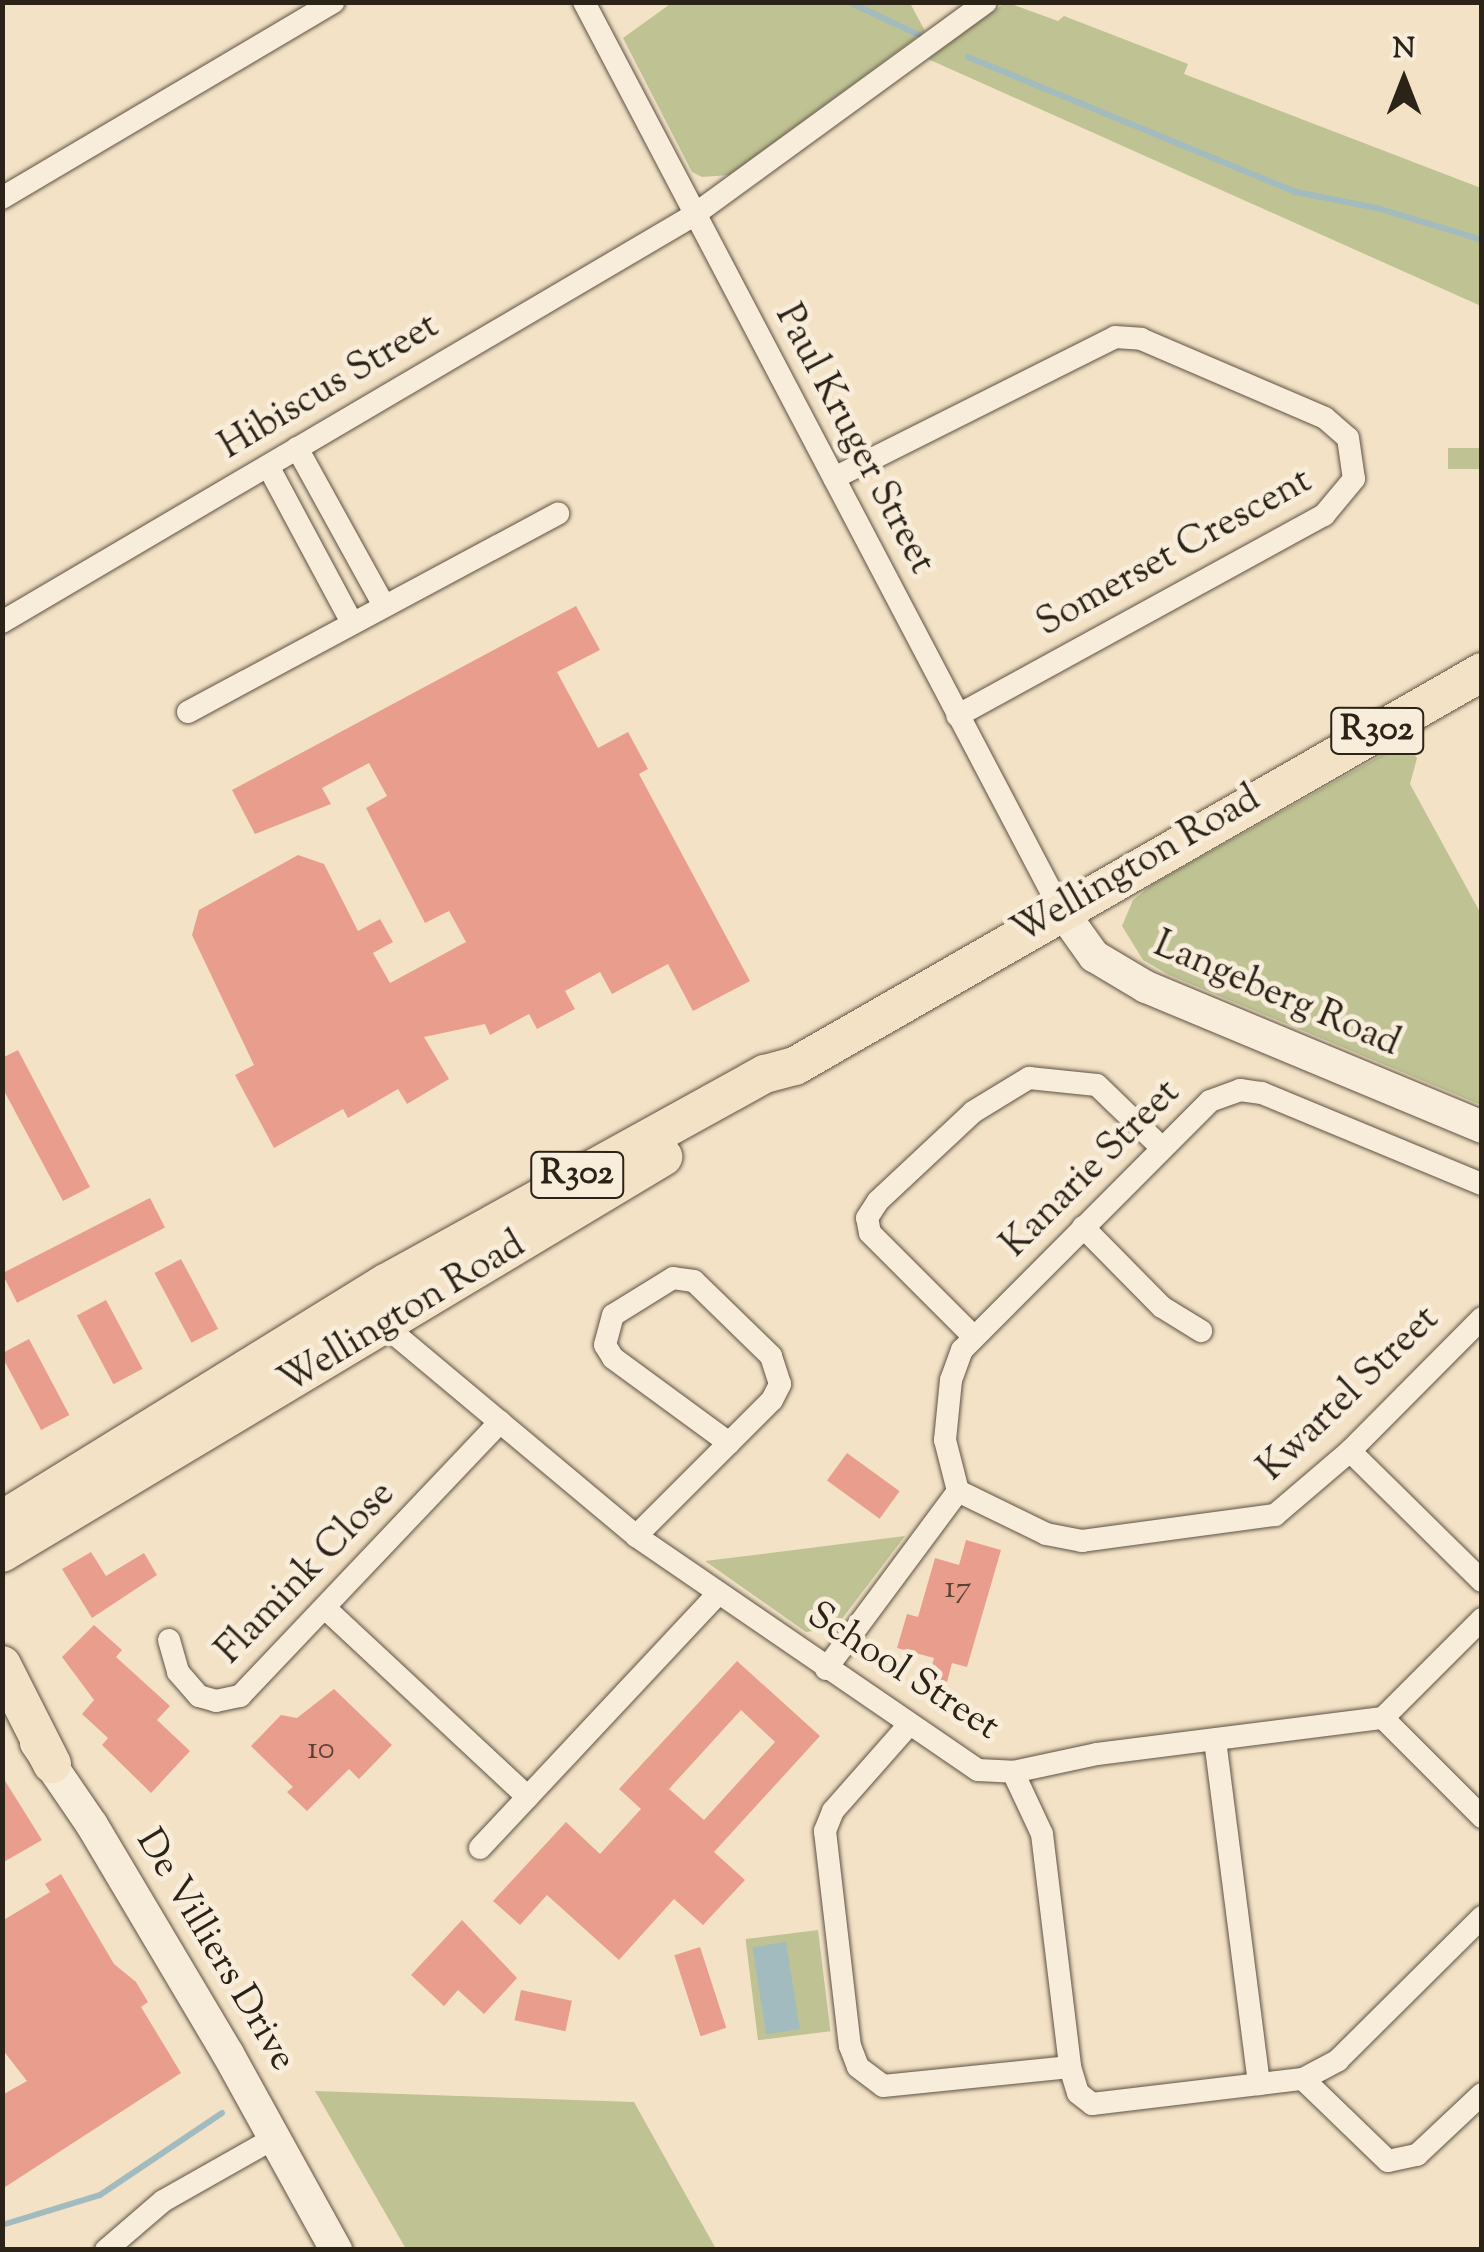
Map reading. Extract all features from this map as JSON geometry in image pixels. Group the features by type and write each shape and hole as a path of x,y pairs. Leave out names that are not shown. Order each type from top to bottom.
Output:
{"main road":[{"name":"Wellington Road","path":"2,1553 765,1074 795,1066 1482,672"},
{"name":"Wellington Road","path":"2,1520 387,1312"},
{"path":"2,1664 52,1764"}],"street":[{"path":"2,198 334,2"},
{"name":"Paul Kruger Street","path":"584,2 1061,910"},
{"name":"Hibiscus Street","path":"2,622 694,216 986,2"},
{"name":"Somerset Crescent","path":"834,478 1115,338 1141,339 1325,418 1348,438 1354,479 1324,515 958,716"},
{"path":"297,448 383,604"},
{"path":"268,466 351,621"},
{"path":"188,712 351,621 558,514"},
{"name":"Langeberg Road","path":"1061,910 1094,956 1146,987 1482,1127"},
{"path":"974,1336 870,1233 867,1218 878,1201 973,1112 1030,1078 1097,1085 1162,1148"},
{"name":"Kanarie Street","path":"958,1491 945,1440 950,1380 974,1336 1210,1101 1251,1090 1482,1184"},
{"path":"1083,1227 1162,1307 1201,1331"},
{"path":"636,1536 729,1443 777,1392 779,1368 694,1280 673,1278 613,1315 605,1344 614,1358 729,1443"},
{"name":"School Street","path":"387,1312 500,1422 636,1536 907,1727 978,1770 1013,1772 1383,1718"},
{"name":"Kwartel Street","path":"958,1491 1057,1538 1148,1536 1275,1515 1350,1451 1482,1318"},
{"name":"Flamink Close","path":"169,1640 178,1672 200,1696 233,1700 500,1422"},
{"path":"1350,1451 1482,1582"},
{"path":"826,1669 958,1491"},
{"path":"480,1848 718,1593"},
{"path":"325,1608 528,1797"},
{"path":"1482,1619 1383,1718 1482,1817"},
{"name":"De Villiers Drive","path":"2,1707 52,1764 276,2137 336,2250"},
{"path":"907,1727 833,1812 825,1830 853,2057 866,2076 893,2089 1070,2068"},
{"path":"1215,1740 1258,2084"},
{"path":"1013,1772 1042,1834 1070,2068 1078,2093 1092,2104 1303,2079 1338,2060 1482,1917"},
{"path":"1303,2079 1388,2161 1417,2155 1478,2103"},
{"path":"106,2250 163,2201 276,2137"}],"green space":[{"path":"673,2 910,3 925,31 729,175 702,177 692,172 623,38"},
{"path":"1006,2 1058,21 1064,16 1188,64 1184,74 1481,188 1481,306 928,59"},
{"path":"1448,448 1481,448 1481,469 1448,469"},
{"path":"1405,742 1417,758 1410,784 1481,914 1481,1105 1169,975 1143,960 1122,926 1133,900 1153,884"},
{"path":"905,1536 835,1628 806,1632 705,1561"},
{"path":"818,1930 830,2031 758,2040 746,1939"},
{"path":"315,2091 634,2102 716,2249 406,2249"}],"water":[{"path":"786,1942 800,2029 766,2034 752,1947"}],"building":[{"path":"576,606 600,650 557,672 598,748 628,732 648,769 639,774 750,981 693,1011 668,964 612,994 600,972 565,991 575,1009 537,1029 529,1014 490,1035 485,1024 424,1037 449,1079 407,1104 398,1089 348,1118 343,1109 274,1148 235,1075 254,1065 192,935 199,910 298,855 324,864 358,931 380,919 393,942 373,953 390,983 466,942 449,911 425,923 366,808 387,796 369,763 322,788 331,804 255,834 232,790"},
{"path":"18,1050 90,1187 63,1201 2,1087 2,1058"},
{"path":"150,1198 165,1227 17,1303 2,1273"},
{"path":"181,1259 218,1329 192,1343 155,1273"},
{"path":"106,1300 143,1369 113,1384 77,1315"},
{"path":"29,1339 69,1415 41,1430 2,1356"},
{"path":"847,1453 900,1491 880,1519 827,1481"},
{"path":"966,1540 1001,1550 967,1667 952,1663 947,1682 929,1677 934,1658 897,1648 907,1614 918,1617 935,1558 959,1565"},
{"path":"91,1552 106,1576 144,1553 157,1575 92,1618 62,1569"},
{"path":"94,1625 122,1650 116,1657 170,1706 157,1720 190,1751 151,1793 102,1745 108,1738 82,1714 94,1700 62,1657"},
{"path":"737,1661 820,1736 714,1852 745,1880 703,1925 674,1899 619,1960 547,1895 520,1925 493,1901 566,1822 600,1854 641,1809 619,1789","holes":["741,1710 775,1742 704,1820 669,1789"]},
{"path":"334,1689 392,1745 359,1779 349,1769 307,1811 287,1792 293,1787 251,1746 281,1715 297,1718"},
{"path":"2,1776 42,1840 2,1863"},
{"path":"61,1874 114,1964 136,1982 148,2002 141,2007 181,2073 2,2189 2,2095 27,2081 2,2049 2,1921 50,1892 45,1884"},
{"path":"462,1920 517,1978 484,2014 458,1990 444,2006 411,1975"},
{"path":"700,1947 726,2028 701,2036 674,1955"},
{"path":"521,1990 572,2001 565,2031 515,2020"}],"waterway":[{"path":"849,2 919,35"},
{"path":"968,57 1296,192 1377,208 1482,240"},
{"path":"2,2225 100,2195 222,2113"}]}
